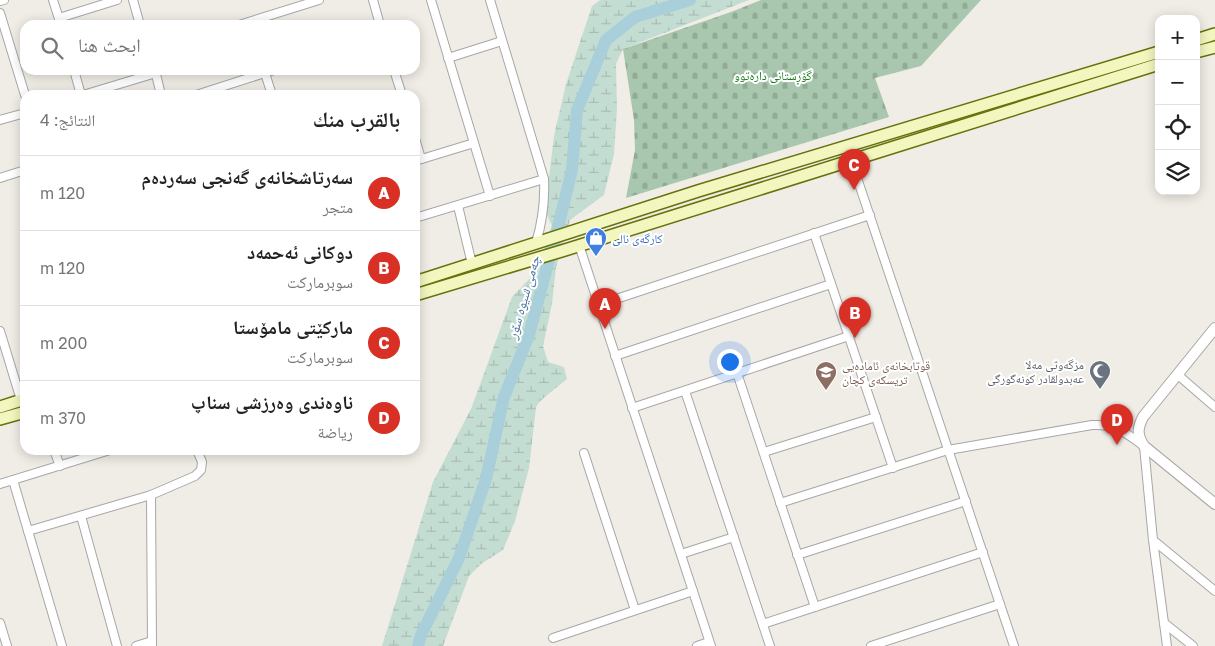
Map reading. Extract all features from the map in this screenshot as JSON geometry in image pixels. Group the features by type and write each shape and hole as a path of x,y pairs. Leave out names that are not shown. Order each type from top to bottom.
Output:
{"main road":[{"path":"1200,39 1215,34"},
{"path":"1200,51 1215,47"},
{"path":"420,280 538,242 1155,53"},
{"path":"420,293 1155,65"},
{"path":"993,103 998,114"},
{"path":"0,407 20,401"},
{"path":"0,420 20,414"}],"street":[{"path":"0,1 4,0"},
{"path":"53,0 59,20"},
{"path":"65,20 117,0"},
{"path":"132,0 138,20"},
{"path":"255,20 319,0"},
{"path":"373,0 379,20"},
{"path":"431,0 490,196"},
{"path":"490,0 544,180 538,242"},
{"path":"0,13 23,90"},
{"path":"448,58 502,41"},
{"path":"76,75 80,90"},
{"path":"98,90 145,75"},
{"path":"156,75 160,90"},
{"path":"220,90 260,75"},
{"path":"266,75 270,90"},
{"path":"396,75 400,90"},
{"path":"0,120 20,114"},
{"path":"420,159 474,143"},
{"path":"851,160 1014,646"},
{"path":"0,178 20,172"},
{"path":"420,217 544,180"},
{"path":"458,206 472,264"},
{"path":"598,305 870,215"},
{"path":"814,233 893,468"},
{"path":"579,245 710,644 697,646"},
{"path":"615,356 832,284"},
{"path":"1167,646 1153,540 1144,446 1138,429 1143,417 1215,328"},
{"path":"0,331 20,391"},
{"path":"632,408 849,336"},
{"path":"737,373 815,607"},
{"path":"1178,375 1215,407"},
{"path":"685,391 770,646"},
{"path":"764,452 876,417"},
{"path":"780,504 948,450 1092,425 1111,425 1120,429 1144,446 1215,504"},
{"path":"584,453 635,610"},
{"path":"56,455 60,466"},
{"path":"0,484 94,455"},
{"path":"28,531 151,495 195,476 201,470 202,462 199,455"},
{"path":"13,480 62,646"},
{"path":"136,646 152,644 151,495"},
{"path":"797,555 966,501"},
{"path":"80,516 118,646"},
{"path":"681,554 734,537"},
{"path":"1153,540 1215,591"},
{"path":"763,624 983,552"},
{"path":"553,638 693,591"},
{"path":"871,646 1000,604"},
{"path":"0,623 7,646"},
{"path":"1164,623 1193,646"}],"green space":[{"path":"600,0 749,0 623,49 616,64 617,109 614,154 604,195 570,220 556,267 552,304 543,346 548,362 564,367 567,379 536,407 529,468 515,521 503,550 481,564 469,576 443,646 382,646 433,482 471,409 512,297 536,272 552,226 545,210 554,136 566,84 592,6"},
{"name":"گۆڕستانی دارەتوو","path":"761,0 981,0 921,66 875,78 889,117 626,198 635,150 634,120 623,49"}],"waterway":[{"name":"چەمی شیوە سۆر","path":"418,646 421,635 459,558 486,479 504,397 529,335 561,215 572,170 577,110 606,40 635,17 690,0"}],"place":[{"name":"مارکێتی مامۆستا","path":"854,190"},
{"name":"کارگەی نالی","path":"596,257"},
{"name":"سەرتاشخانەی گەنجی سەردەم","path":"605,329"},
{"name":"دوکانی ئەحمەد","path":"855,338"},
{"name":"مزگەوتی مەلا عەبدولقادر کونەگورگی","path":"1100,390"},
{"name":"قوتابخانەی ئامادەیی تریسکەی کچان","path":"826,391"},
{"name":"ناوەندی وەرزشی سناپ","path":"1117,445"}]}
